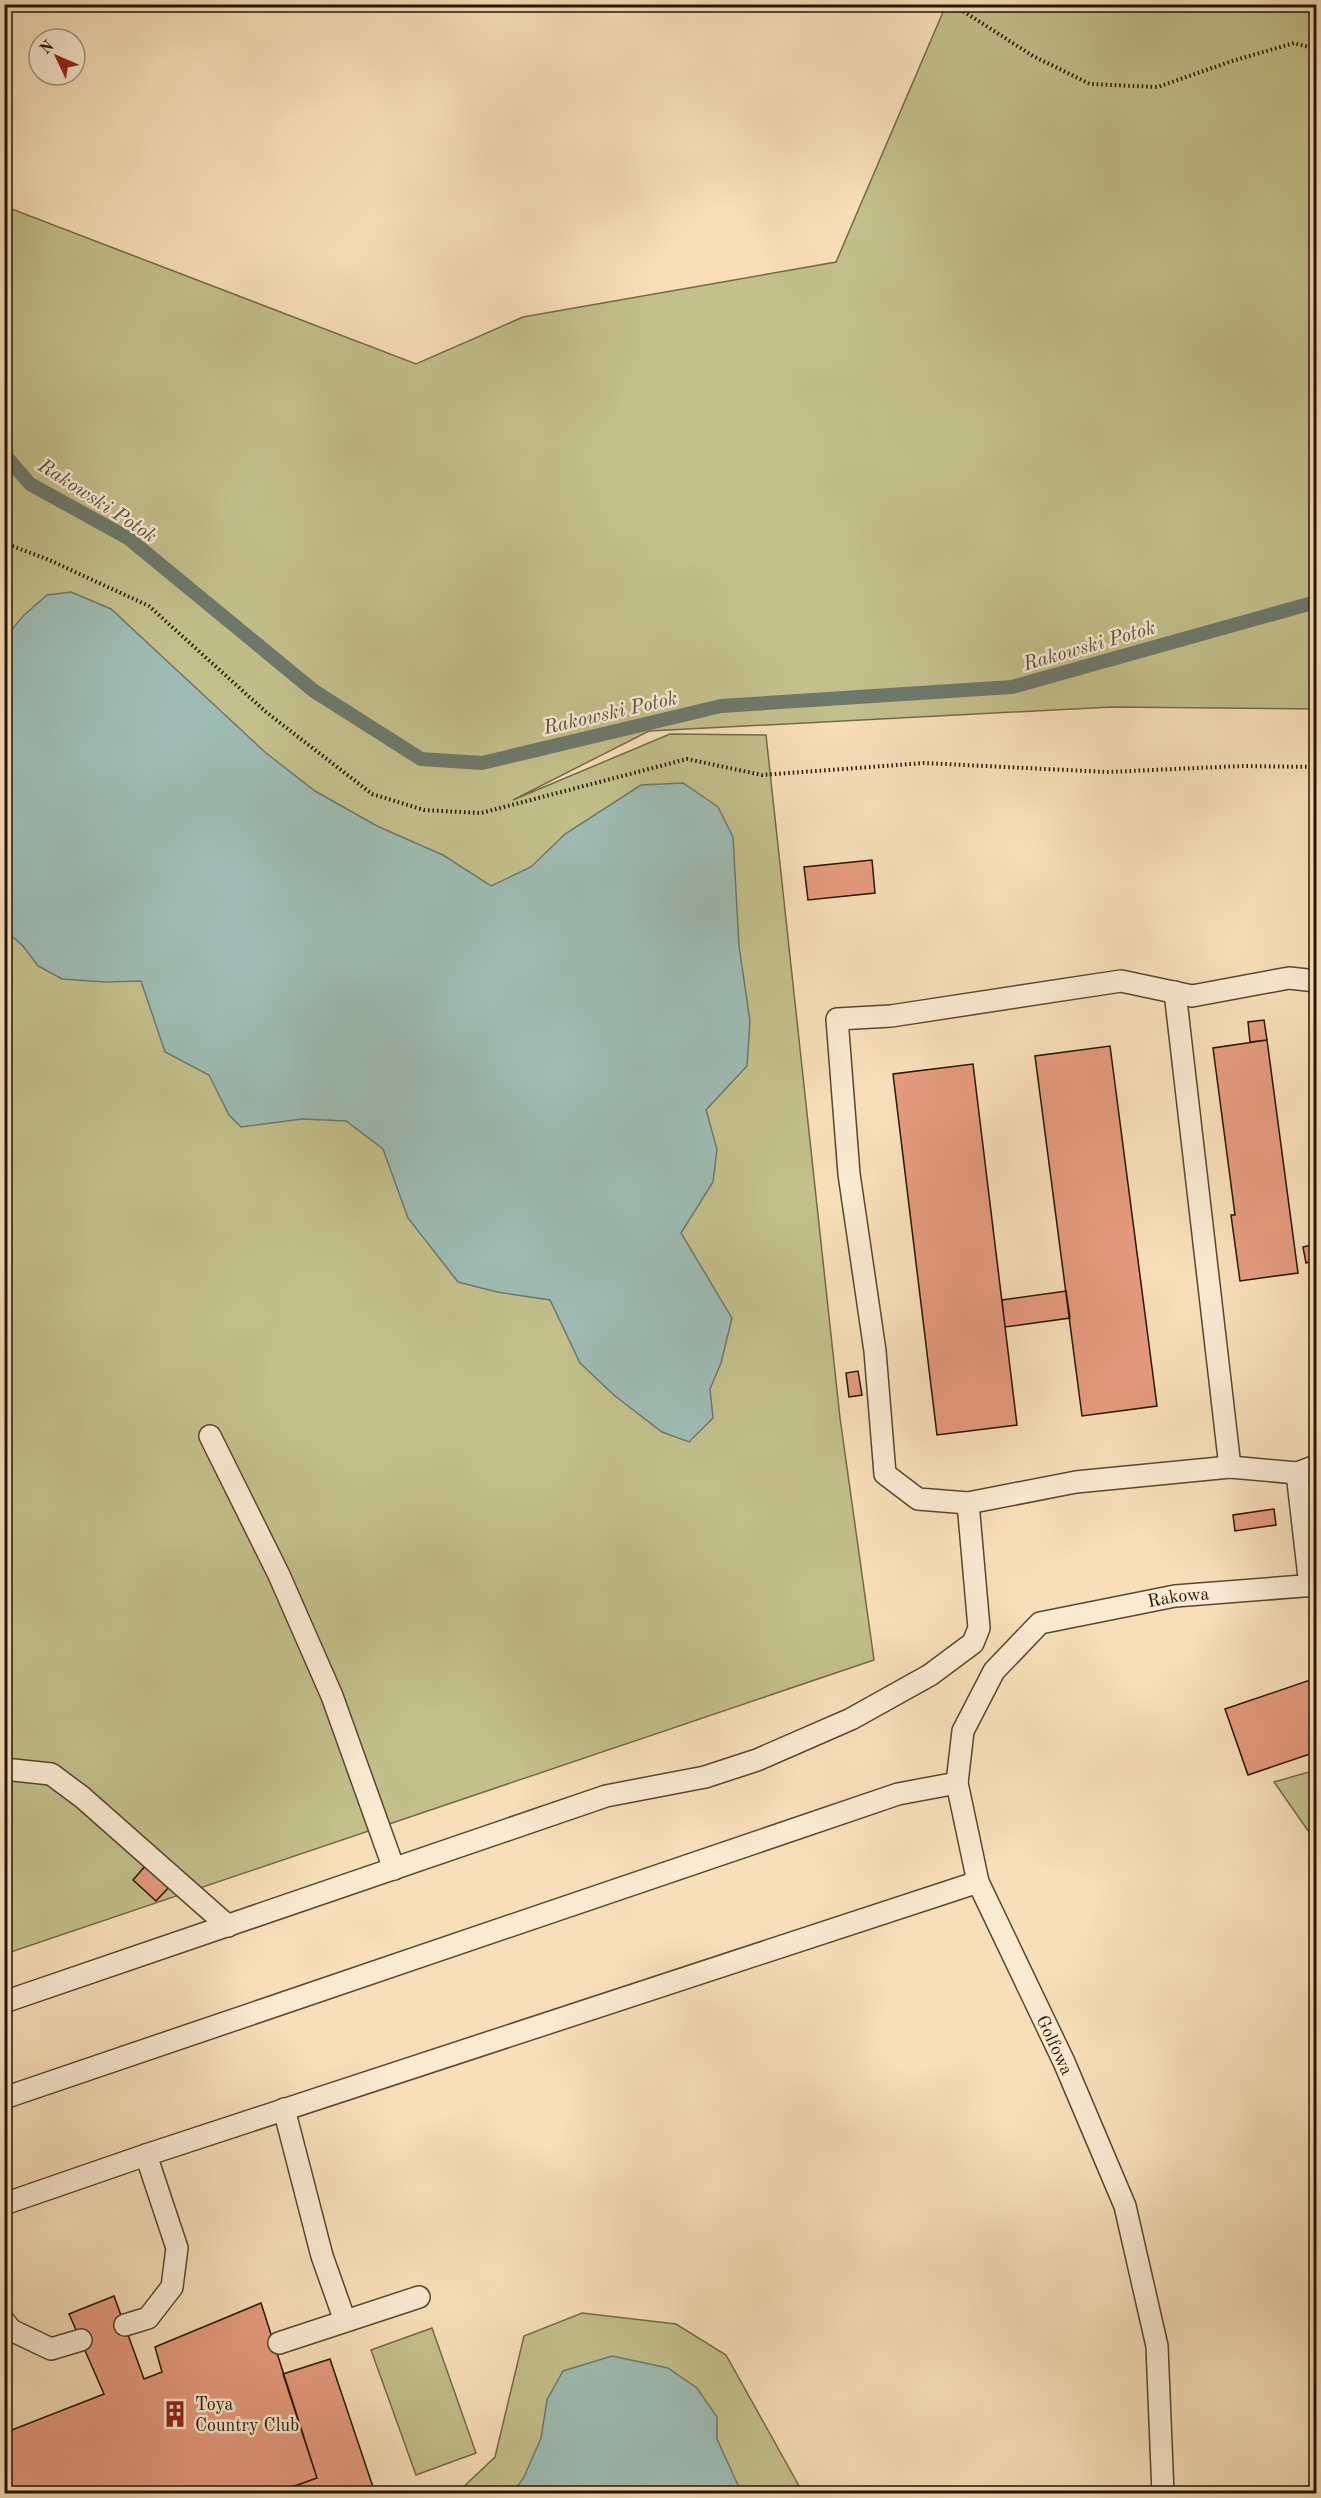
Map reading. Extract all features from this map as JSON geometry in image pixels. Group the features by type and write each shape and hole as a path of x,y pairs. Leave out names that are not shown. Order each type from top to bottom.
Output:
{"lane":[{"path":"1313,1585 1307,1470 1230,1467 1076,1482 968,1503 918,1499 885,1474 874,1351 849,1174 837,1019 891,1016 1121,981 1192,996 1289,978 1317,981"},
{"path":"1175,992 1230,1467"},
{"path":"210,1436 279,1575 332,1696 394,1869"},
{"path":"4,2002 606,1796 705,1777 757,1760 851,1719 930,1675 973,1643 979,1628 968,1503"},
{"name":"Rakowa","path":"1040,1623 1175,1596 1313,1585"},
{"name":"Golfowa","path":"1040,1623 994,1671 963,1731 957,1783 978,1882 1064,2062 1125,2206 1157,2346 1163,2493"},
{"path":"4,1769 51,1774 82,1797 228,1926"},
{"path":"4,2098 898,1794 957,1783"},
{"path":"4,2204 284,2109 978,1882"},
{"path":"284,2109 322,2256 345,2321"},
{"path":"125,2325 148,2318 172,2287 177,2248 146,2155"},
{"path":"279,2343 419,2297"},
{"path":"4,2321 11,2330 51,2349 81,2340"}],"path":[{"path":"952,4 1033,56 1090,84 1158,87 1229,62 1294,43 1317,49"},
{"path":"4,543 47,559 149,606 266,712 372,794 424,810 481,813 687,759 762,775 924,763 1107,772 1242,766 1317,767"}],"shaded area":[{"path":"946,5 1316,5 1316,709 1112,707 649,731 513,800 670,734 766,735 840,1418 874,1660 5,1954 4,206 416,364 523,317 836,262"},
{"path":"1316,1770 1316,1842 1274,1782"},
{"path":"582,2313 676,2324 726,2355 803,2493 456,2494 495,2457 524,2336"},
{"path":"432,2328 476,2453 416,2475 371,2350"}],"water":[{"path":"71,592 111,609 266,753 315,791 377,826 443,855 491,886 531,867 565,834 641,785 683,783 718,807 733,837 739,946 750,1021 747,1066 706,1110 717,1149 713,1182 681,1233 732,1318 721,1363 710,1389 713,1418 689,1442 662,1432 615,1396 580,1363 550,1300 497,1292 458,1282 408,1218 383,1149 346,1121 302,1119 241,1127 229,1115 209,1075 165,1052 141,981 105,982 62,979 38,966 23,946 5,930 5,638 23,616 47,595"},
{"path":"612,2356 668,2368 697,2388 717,2417 717,2439 744,2493 513,2493 524,2477 541,2438 547,2400 563,2371"}],"building":[{"path":"872,860 875,893 808,900 804,867"},
{"path":"1264,1020 1267,1040 1250,1042 1248,1022"},
{"path":"1267,1040 1298,1273 1240,1281 1231,1215 1235,1215 1213,1048"},
{"path":"1110,1046 1157,1406 1082,1416 1035,1056"},
{"path":"973,1064 1017,1425 937,1435 893,1074"},
{"path":"1316,1244 1316,1260 1306,1263 1303,1247"},
{"path":"1066,1291 1070,1318 1005,1327 1002,1300"},
{"path":"858,1371 862,1395 849,1397 846,1373"},
{"path":"1274,1509 1276,1525 1235,1531 1233,1515"},
{"path":"1316,1678 1316,1752 1248,1775 1225,1709"},
{"path":"146,1865 170,1886 156,1901 133,1880"},
{"name":"Toya Country Club","path":"114,2296 144,2379 162,2372 155,2347 261,2303 317,2478 272,2494 14,2494 4,2466 4,2433 104,2394 69,2314"},
{"path":"330,2359 373,2487 355,2494 272,2494 317,2478 283,2374"}],"waterway":[{"name":"Rakowski Potok","path":"4,454 30,484 128,538 314,691 421,759 482,763 721,706 1012,687 1316,602"}],"place":[{"name":"Toya Country Club","path":"175,2414"}]}
